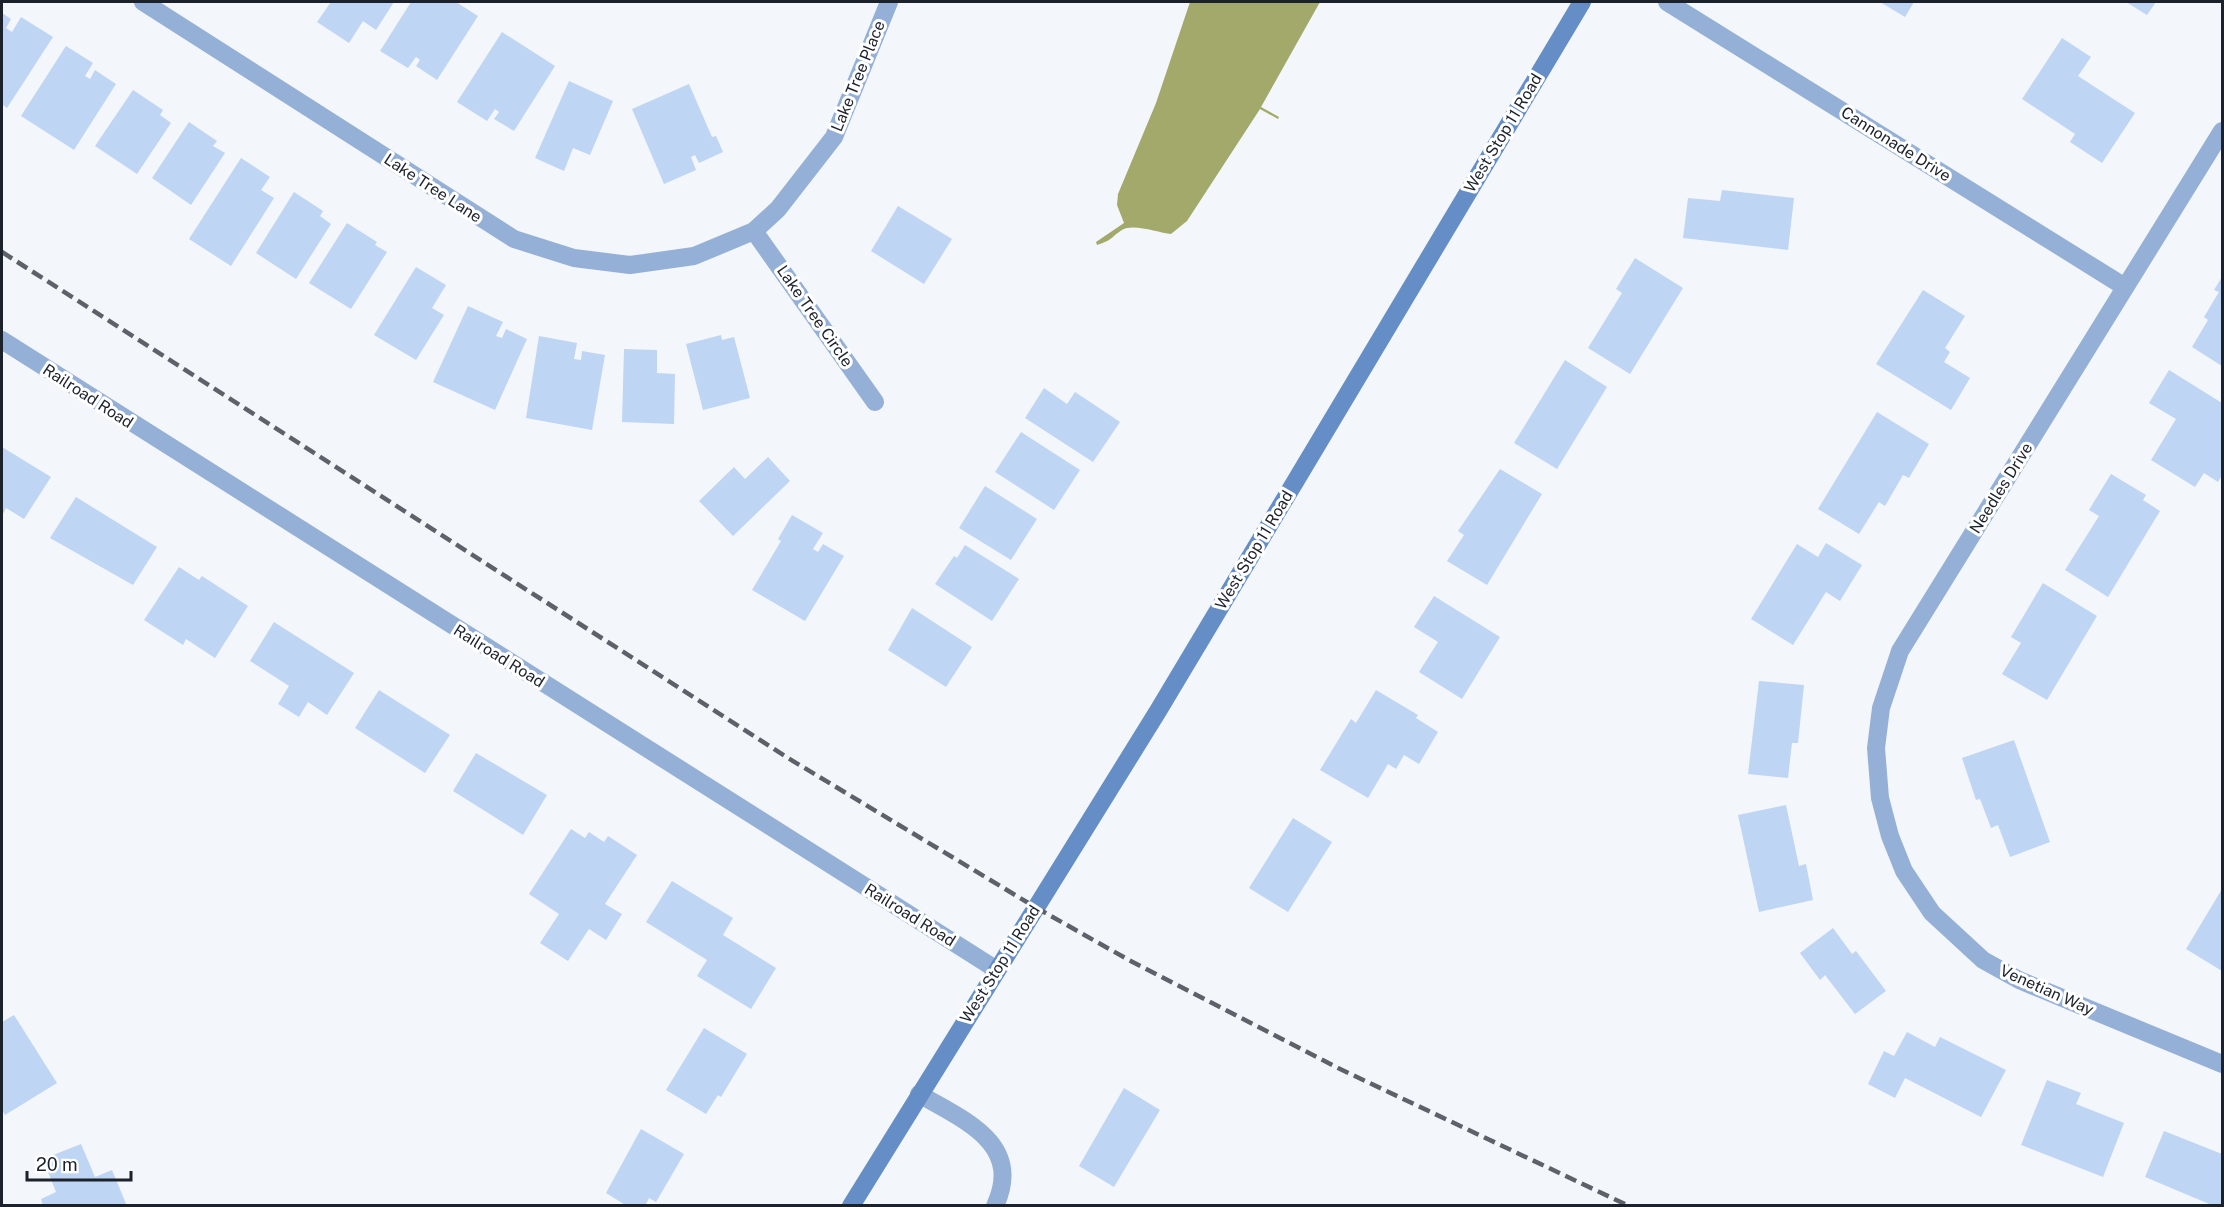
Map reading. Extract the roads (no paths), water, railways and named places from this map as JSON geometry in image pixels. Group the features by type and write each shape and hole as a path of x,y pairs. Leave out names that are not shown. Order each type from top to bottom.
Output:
{"main road":[{"name":"West Stop 11 Road","path":"851,1206 1158,711 1582,2"}],"street":[{"name":"Lake Tree Lane","path":"142,2 514,239 574,258 630,265 694,256 754,231"},
{"name":"Lake Tree Place","path":"754,231 778,209 834,137 889,2"},
{"name":"Cannonade Drive","path":"1667,2 2125,287"},
{"name":"Needles Drive","path":"1904,871 1882,810 1877,754 1881,708 1900,651 2223,131"},
{"name":"Lake Tree Circle","path":"754,231 875,402"},
{"name":"Railroad Road","path":"2,340 997,970"},
{"name":"Venetian Way","path":"1904,871 1922,900 1945,927 1998,969 2223,1064"},
{"path":"919,1094 987,1136 998,1153 1002,1166 1002,1185 995,1206"}],"railway":[{"path":"2,252 788,758 1035,907 1127,959 1338,1068 1629,1206"}]}
